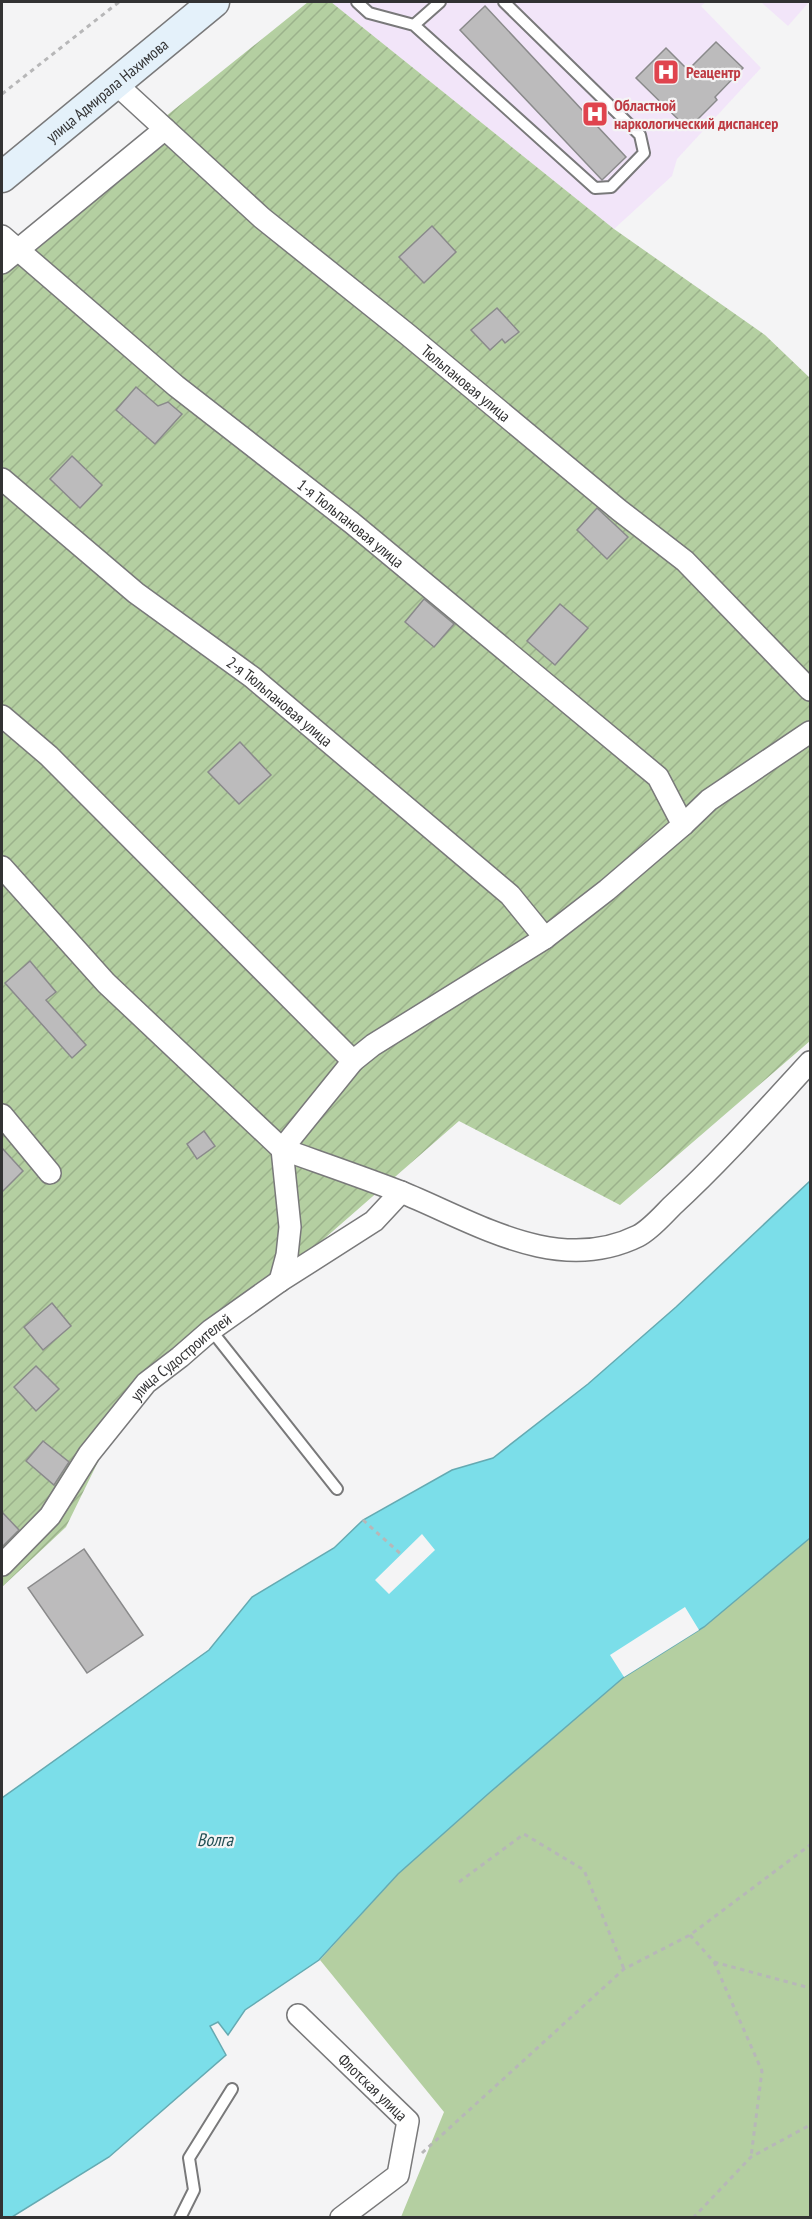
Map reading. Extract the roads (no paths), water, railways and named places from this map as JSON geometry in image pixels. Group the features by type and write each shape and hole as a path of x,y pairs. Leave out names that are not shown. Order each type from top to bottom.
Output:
{"main road":[{"name":"улица Адмирала Нахимова","path":"2,177 214,2"}],"street":[{"name":"Тюльпановая улица","path":"115,83 262,218 407,334 619,510 685,561 810,690"},
{"path":"2,263 165,129"},
{"name":"1-я Тюльпановая улица","path":"2,236 176,386 352,523 657,777 683,825"},
{"name":"2-я Тюльпановая улица","path":"2,479 136,593 252,678 413,812 510,895 545,938"},
{"path":"2,716 49,756 353,1061"},
{"path":"280,1281 287,1255 290,1227 282,1149 353,1061 373,1045 545,938 607,890 709,800 810,732"},
{"path":"2,867 106,983 282,1149 402,1192 475,1225 535,1246 560,1251 588,1250 615,1245 640,1235 699,1182 810,1062"},
{"path":"2,1115 50,1173"},
{"name":"улица Судостроителей","path":"2,1565 50,1516 89,1454 146,1383 180,1358 211,1330 280,1281 374,1221 402,1192"},
{"name":"Флотская улица","path":"298,2015 408,2121 398,2175 341,2217"}],"lane":[{"path":"357,2 369,14 414,24 596,188 611,187 644,153 640,135 504,2"},
{"path":"414,24 440,2"},
{"path":"211,1330 338,1489"},
{"path":"180,2217 194,2190 189,2158 232,2089"}],"water":[{"name":"Волга","path":"810,1181 810,1538 704,1627 624,1677 398,1874 319,1960 245,2010 228,2035 218,2022 210,2026 226,2055 109,2157 12,2217 2,2218 2,1798 209,1650 252,1597 334,1548 363,1520 452,1470 493,1458 588,1384 676,1307"}],"place":[{"name":"Реацентр","path":"666,72"},
{"name":"Областной наркологический диспансер","path":"595,114"}]}
